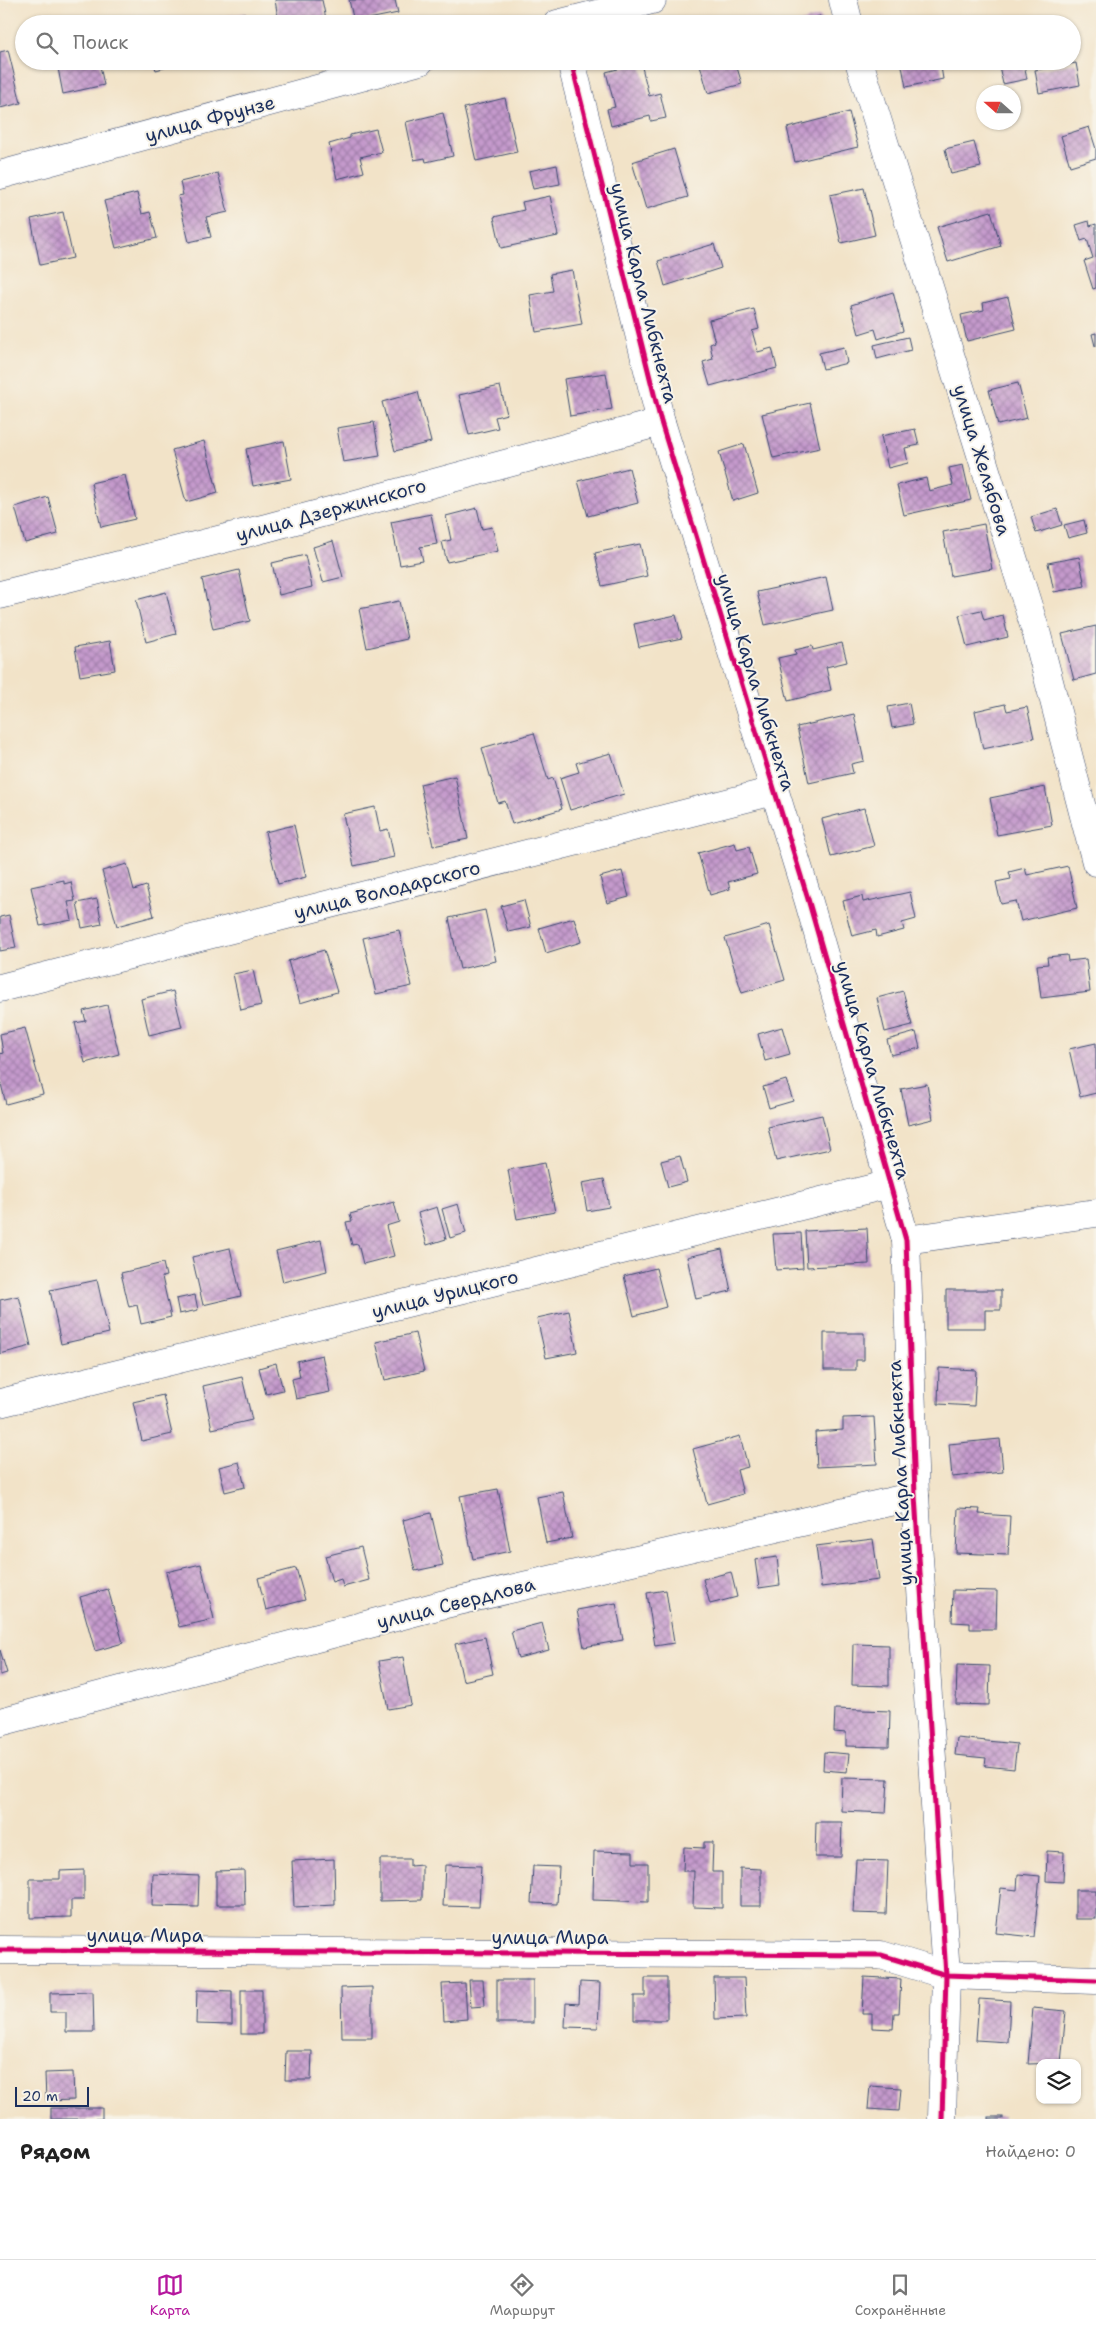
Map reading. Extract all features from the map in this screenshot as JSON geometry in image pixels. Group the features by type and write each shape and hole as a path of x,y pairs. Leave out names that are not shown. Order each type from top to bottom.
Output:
{"street":[{"path":"574,15 652,0"},
{"path":"843,0 847,15"},
{"name":"улица Фрунзе","path":"0,175 387,70"},
{"name":"улица Карла Либкнехта","path":"573,70 661,422 774,791 906,1240 915,1496 946,1975 942,2119"},
{"name":"улица Желябова","path":"862,70 1037,635 1096,862"},
{"name":"улица Дзержинского","path":"0,595 266,528 661,422"},
{"name":"улица Володарского","path":"0,988 774,791"},
{"name":"улица Урицкого","path":"0,1403 890,1184"},
{"path":"906,1240 1096,1213"},
{"name":"улица Свердлова","path":"0,1722 441,1605 915,1496"},
{"name":"улица Мира","path":"0,1950 881,1955 946,1975 1096,1980"}],"building":[{"path":"275,0 322,0 325,15 278,15"},
{"path":"349,0 395,0 398,13 388,15 352,15"},
{"path":"8,50 21,103 0,108 0,52"},
{"path":"58,70 101,70 104,85 63,94"},
{"path":"614,70 643,70 649,96 660,93 666,118 651,121 650,116 611,126 607,109 615,107 606,72"},
{"path":"702,70 738,70 742,84 708,93"},
{"path":"903,70 942,70 943,79 906,87"},
{"path":"1000,70 1025,70 1027,79 1003,84"},
{"path":"1035,70 1077,70 1080,85 1039,93"},
{"path":"505,98 517,152 476,161 464,108"},
{"path":"849,112 858,147 795,162 787,128"},
{"path":"443,113 453,156 426,162 425,158 414,160 406,122"},
{"path":"1089,127 1096,149 1096,158 1070,166 1061,136"},
{"path":"376,129 382,152 360,157 364,172 337,179 329,144 350,138 350,135"},
{"path":"974,142 981,167 951,174 945,149"},
{"path":"674,149 688,197 646,209 632,162"},
{"path":"557,165 560,184 533,189 529,171"},
{"path":"218,173 228,212 206,217 211,237 189,242 178,196 183,195 180,182"},
{"path":"864,188 875,235 841,243 830,195"},
{"path":"137,193 142,214 150,212 157,238 116,248 104,201"},
{"path":"550,196 558,236 501,248 494,217 524,210 522,202"},
{"path":"991,211 1001,246 948,262 937,227"},
{"path":"63,212 73,258 40,265 31,219"},
{"path":"1089,221 1090,226 1096,224 1096,288 1093,289 1084,261 1093,258 1087,239 1081,241 1076,225"},
{"path":"714,244 721,268 665,286 658,261"},
{"path":"572,270 582,324 536,332 530,295 553,291 550,274"},
{"path":"893,292 903,331 878,339 875,329 859,334 851,305"},
{"path":"1008,297 1016,329 967,341 961,315 984,310 983,303"},
{"path":"754,309 759,329 752,331 758,352 772,348 777,368 710,386 703,362 713,359 710,344 715,342 709,320"},
{"path":"1096,333 1096,346 1095,346 1092,334"},
{"path":"908,337 911,350 877,359 874,345"},
{"path":"844,347 847,363 823,369 819,353"},
{"path":"606,373 612,409 570,416 564,379"},
{"path":"1018,383 1027,418 998,425 989,390"},
{"path":"500,386 507,414 495,417 498,428 469,435 459,395"},
{"path":"418,392 431,442 395,451 382,402"},
{"path":"810,403 820,448 773,458 762,414"},
{"path":"374,422 380,456 343,462 337,428"},
{"path":"915,429 919,445 905,448 908,463 888,468 881,436"},
{"path":"204,441 218,493 186,502 172,450"},
{"path":"284,441 291,479 253,486 246,449"},
{"path":"744,444 758,493 733,501 719,452"},
{"path":"963,465 971,500 904,515 897,485 926,478 929,491 953,485 949,468"},
{"path":"629,468 638,503 588,516 578,481"},
{"path":"125,475 135,519 101,527 91,483"},
{"path":"48,497 58,534 25,543 15,507"},
{"path":"477,508 482,529 492,527 498,551 447,562 442,542 451,540 446,516"},
{"path":"1057,509 1062,525 1036,533 1031,517"},
{"path":"431,514 437,544 420,547 423,561 400,565 391,522"},
{"path":"1084,520 1087,533 1068,538 1064,525"},
{"path":"984,524 992,569 951,576 943,532"},
{"path":"333,541 343,577 323,582 313,547"},
{"path":"640,544 647,576 602,586 595,553"},
{"path":"305,555 312,587 279,595 272,563"},
{"path":"1079,557 1085,586 1054,592 1048,563"},
{"path":"239,570 250,621 213,629 202,579"},
{"path":"826,577 833,610 765,625 757,592"},
{"path":"166,592 176,634 146,642 136,600"},
{"path":"399,601 407,639 367,648 359,609"},
{"path":"981,610 984,620 1003,615 1008,637 967,647 959,615"},
{"path":"676,615 682,638 639,647 634,624"},
{"path":"1096,626 1096,674 1074,680 1062,634"},
{"path":"110,641 115,670 80,676 75,647"},
{"path":"842,643 847,662 826,667 831,690 788,701 778,658 796,654 795,650 812,646 813,650"},
{"path":"909,703 913,724 892,728 888,707"},
{"path":"1005,704 1007,711 1027,707 1034,738 983,749 975,711"},
{"path":"854,714 864,761 851,764 853,773 809,783 797,727"},
{"path":"534,733 548,780 553,778 562,809 512,824 505,801 498,803 482,748"},
{"path":"611,753 624,794 570,810 560,778 579,772 576,763"},
{"path":"455,776 468,839 433,846 420,784"},
{"path":"1045,787 1052,825 997,835 990,798"},
{"path":"375,807 380,831 388,829 394,857 354,866 343,814"},
{"path":"864,808 874,846 831,857 822,819"},
{"path":"294,825 306,877 278,884 265,832"},
{"path":"735,843 737,850 749,847 757,874 728,882 730,889 710,895 698,853"},
{"path":"127,864 134,890 146,886 154,916 117,926 102,871"},
{"path":"1068,866 1077,908 1021,921 1016,901 1001,904 996,882 1011,879 1009,872 1025,868 1027,875"},
{"path":"622,871 629,897 607,903 600,877"},
{"path":"64,880 64,884 71,882 75,901 68,902 72,920 40,926 31,887"},
{"path":"910,892 916,919 902,923 904,930 877,937 876,930 852,936 843,901 862,896 863,902"},
{"path":"97,899 102,924 82,928 77,903"},
{"path":"524,900 531,927 508,932 501,906"},
{"path":"485,910 496,961 460,969 449,918"},
{"path":"9,915 16,948 0,951 0,917"},
{"path":"574,918 581,942 546,953 539,928"},
{"path":"769,925 785,980 742,993 725,938"},
{"path":"399,930 412,986 376,994 363,938"},
{"path":"324,950 337,992 300,1003 288,961"},
{"path":"1067,955 1068,961 1086,959 1090,992 1041,998 1037,965 1048,964 1047,957"},
{"path":"253,970 261,1005 241,1010 233,974"},
{"path":"173,991 182,1027 149,1035 141,999"},
{"path":"903,991 912,1025 885,1032 877,998"},
{"path":"107,1005 119,1054 85,1063 75,1023 86,1021 83,1011"},
{"path":"782,1027 790,1054 765,1061 758,1034"},
{"path":"25,1028 43,1094 6,1104 0,1080 0,1054 3,1053 0,1034"},
{"path":"916,1032 920,1048 891,1055 887,1040"},
{"path":"1096,1043 1096,1093 1080,1097 1069,1049"},
{"path":"786,1080 793,1101 769,1108 763,1087"},
{"path":"927,1084 933,1119 908,1125 901,1089"},
{"path":"822,1115 830,1149 776,1161 768,1127"},
{"path":"680,1156 687,1182 668,1187 661,1161"},
{"path":"545,1163 555,1212 517,1219 508,1170"},
{"path":"604,1179 609,1207 587,1211 582,1183"},
{"path":"394,1202 399,1222 386,1226 394,1256 363,1264 358,1244 352,1245 346,1222 352,1221 350,1214"},
{"path":"458,1204 466,1233 450,1238 442,1209"},
{"path":"437,1207 446,1239 427,1245 418,1213"},
{"path":"867,1228 869,1264 807,1267 805,1231"},
{"path":"801,1233 803,1268 776,1270 773,1234"},
{"path":"321,1240 327,1271 283,1282 276,1251"},
{"path":"230,1248 241,1296 203,1305 192,1257"},
{"path":"722,1249 731,1291 696,1299 687,1257"},
{"path":"163,1263 166,1276 162,1277 171,1317 141,1324 137,1305 129,1307 121,1273"},
{"path":"656,1268 666,1307 634,1316 624,1276"},
{"path":"97,1280 109,1333 61,1344 50,1290"},
{"path":"946,1290 1001,1290 1001,1310 985,1310 985,1328 946,1328"},
{"path":"195,1295 198,1310 179,1314 176,1299"},
{"path":"19,1296 31,1346 0,1354 0,1300"},
{"path":"569,1311 577,1352 546,1358 537,1318"},
{"path":"415,1333 424,1371 385,1380 376,1342"},
{"path":"824,1333 864,1333 864,1360 856,1360 856,1370 824,1370"},
{"path":"322,1355 330,1392 296,1399 292,1379 300,1377 297,1361"},
{"path":"276,1363 283,1390 266,1394 259,1368"},
{"path":"939,1368 976,1370 974,1406 938,1404"},
{"path":"242,1377 252,1420 212,1429 203,1386"},
{"path":"163,1395 172,1434 142,1441 133,1402"},
{"path":"874,1417 877,1464 817,1467 815,1432 843,1430 843,1418"},
{"path":"740,1436 748,1467 737,1470 743,1494 707,1504 693,1449"},
{"path":"1000,1439 1003,1472 952,1477 949,1444"},
{"path":"239,1462 245,1487 225,1492 219,1467"},
{"path":"498,1489 510,1551 473,1559 460,1496"},
{"path":"563,1492 572,1538 546,1543 537,1497"},
{"path":"958,1508 980,1509 979,1514 1010,1516 1008,1555 956,1553"},
{"path":"431,1513 443,1565 415,1571 403,1520"},
{"path":"873,1539 879,1580 821,1587 816,1546"},
{"path":"361,1547 369,1580 343,1587 341,1579 332,1582 325,1556"},
{"path":"777,1557 780,1585 759,1588 755,1560"},
{"path":"201,1564 214,1619 179,1627 166,1572"},
{"path":"296,1568 305,1600 266,1610 258,1578"},
{"path":"731,1572 737,1597 710,1604 703,1579"},
{"path":"108,1589 123,1643 95,1651 80,1597"},
{"path":"666,1590 674,1643 655,1646 647,1593"},
{"path":"953,1590 997,1591 996,1629 970,1629 970,1623 952,1622"},
{"path":"616,1603 623,1640 584,1647 577,1610"},
{"path":"542,1623 549,1650 518,1658 511,1631"},
{"path":"485,1637 493,1674 463,1681 455,1644"},
{"path":"853,1644 889,1645 889,1686 852,1685"},
{"path":"0,1650 7,1673 0,1675"},
{"path":"403,1657 411,1705 388,1709 379,1661"},
{"path":"957,1665 990,1666 989,1705 956,1704"},
{"path":"835,1709 890,1711 889,1747 846,1746 846,1733 834,1732"},
{"path":"957,1738 1017,1744 1014,1769 985,1766 986,1758 955,1755"},
{"path":"824,1752 849,1754 847,1772 823,1770"},
{"path":"842,1778 888,1779 886,1813 841,1811"},
{"path":"816,1822 842,1822 841,1857 815,1857"},
{"path":"704,1842 713,1842 712,1872 722,1872 722,1908 693,1907 694,1871 683,1871 684,1847 704,1848"},
{"path":"594,1851 633,1852 633,1863 648,1863 648,1902 593,1900"},
{"path":"1047,1851 1064,1852 1063,1882 1046,1881"},
{"path":"334,1859 335,1905 294,1907 292,1861"},
{"path":"380,1859 410,1859 410,1866 422,1865 422,1900 380,1901"},
{"path":"856,1860 888,1861 886,1914 853,1913"},
{"path":"445,1865 481,1866 479,1907 443,1906"},
{"path":"533,1866 559,1867 557,1904 531,1903"},
{"path":"740,1868 761,1869 761,1906 740,1906"},
{"path":"84,1870 84,1900 71,1900 71,1917 30,1918 30,1879 60,1879 60,1871"},
{"path":"244,1870 245,1905 216,1905 216,1871"},
{"path":"153,1874 199,1876 198,1907 152,1906"},
{"path":"1018,1874 1040,1876 1034,1937 996,1933 1001,1888 1017,1890"},
{"path":"1075,1890 1096,1890 1096,1919 1075,1919"},
{"path":"864,1977 901,1979 899,2013 894,2013 893,2029 872,2028 872,2014 862,2014"},
{"path":"645,1978 667,1978 667,2020 634,2020 634,1996 645,1996"},
{"path":"714,1978 744,1978 746,2018 715,2019"},
{"path":"469,1980 483,1980 485,2006 471,2007"},
{"path":"497,1980 533,1980 533,2023 497,2023"},
{"path":"580,1982 600,1983 598,2028 565,2027 566,2003 579,2004"},
{"path":"465,1983 467,2019 444,2021 442,1984"},
{"path":"372,1987 372,2038 342,2038 341,1988"},
{"path":"197,1990 232,1991 232,2025 196,2024"},
{"path":"241,1990 262,1990 262,2034 241,2034"},
{"path":"93,1992 94,2032 66,2032 66,2012 50,2012 50,1993"},
{"path":"979,1999 1010,2001 1008,2042 976,2040"},
{"path":"1033,2008 1066,2011 1061,2059 1036,2059 1036,2064 1028,2064"},
{"path":"286,2051 312,2051 311,2080 285,2080"},
{"path":"73,2072 74,2100 46,2101 45,2073"},
{"path":"870,2086 901,2088 899,2111 868,2109"},
{"path":"51,2108 102,2108 102,2119 51,2119"},
{"path":"989,2117 1003,2117 1003,2119 989,2119"}],"cycle path":[{"path":"573,70 661,422 808,899 906,1240 915,1496 946,1975 942,2119"},
{"path":"0,1950 881,1955 946,1975 1096,1980"}]}
